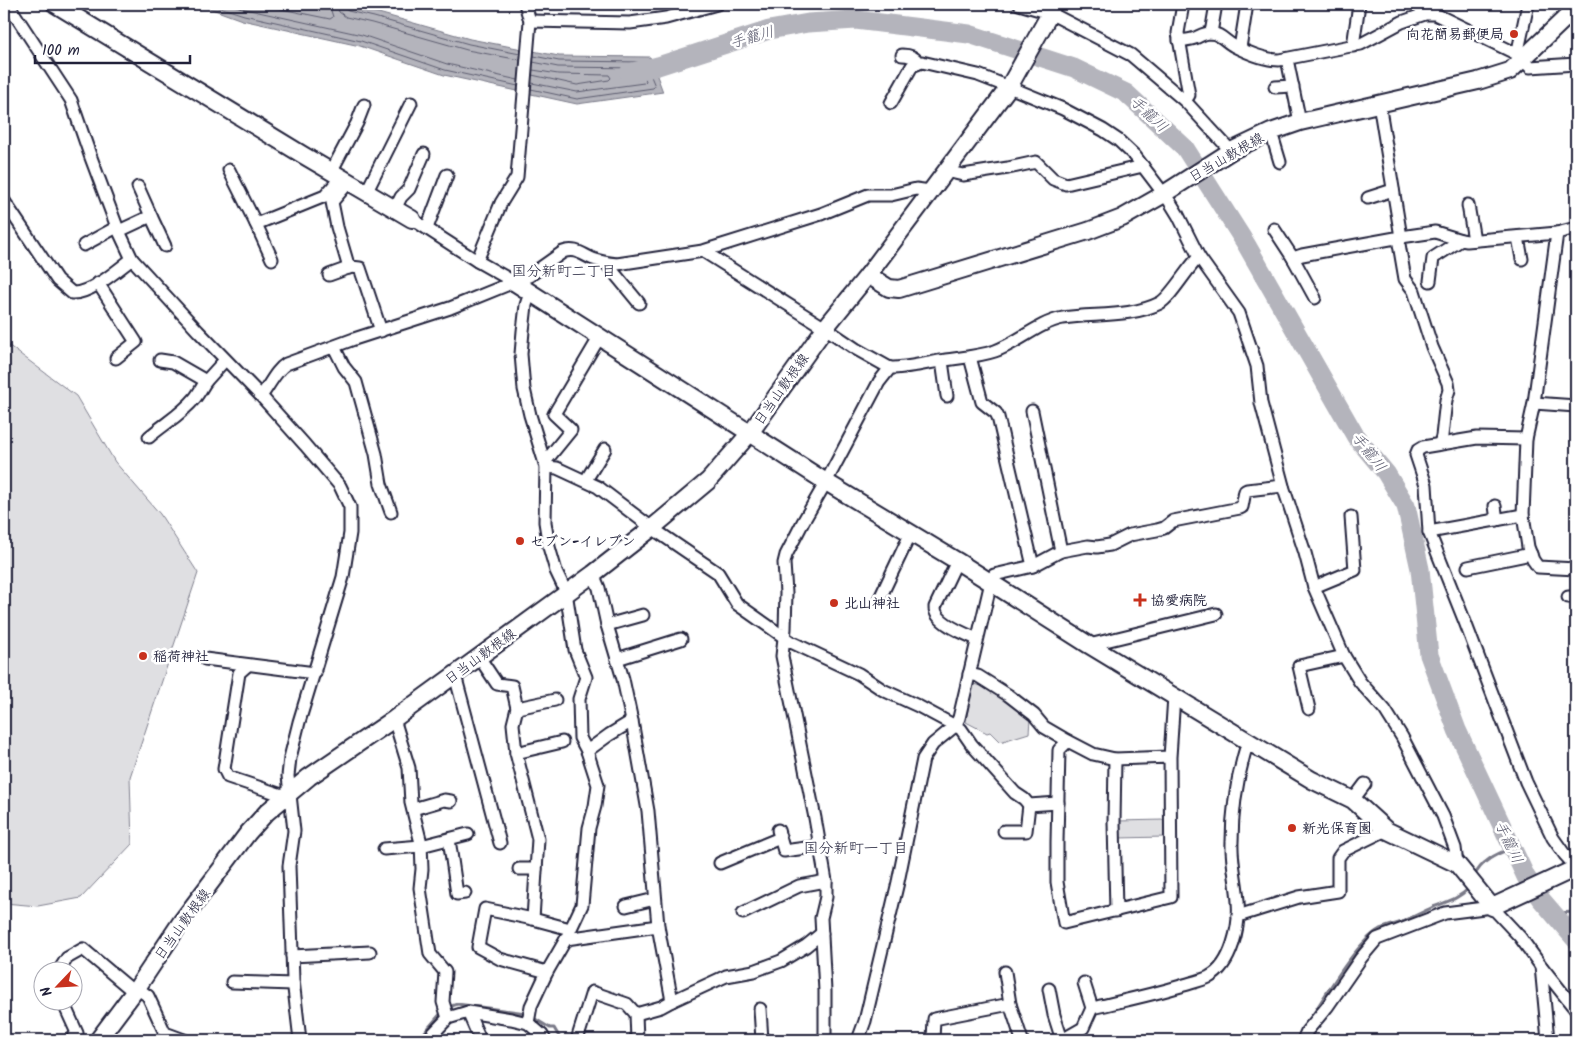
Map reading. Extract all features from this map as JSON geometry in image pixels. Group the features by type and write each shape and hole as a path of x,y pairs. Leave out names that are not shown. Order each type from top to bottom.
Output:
{"main road":[{"path":"55,4 412,219"},
{"name":"日当山敷根線","path":"868,275 888,288 899,289 1104,224 1138,209 1229,152 1270,132 1300,122 1478,81 1510,71 1576,8"},
{"name":"日当山敷根線","path":"98,1040 181,922 248,833 267,812 290,795 309,777 394,719 593,574 708,481 750,433 825,328 868,275 1010,85 1050,11"},
{"path":"514,282 826,482 991,582 1089,645 1312,780 1353,800 1386,830 1457,864 1492,907 1576,866"}],"street":[{"path":"8,4 71,100 118,229 132,259 225,360 261,396 340,486 350,506 350,533 343,577 299,722 290,758 288,776 294,831 289,866 293,984 300,1040"},
{"path":"477,261 501,203 517,177 529,24 525,4"},
{"path":"529,24 636,22 666,18 717,4"},
{"path":"1019,4 1050,11 1131,55 1185,101 1229,152"},
{"path":"1183,4 1178,33 1189,95 1185,101"},
{"path":"1211,33 1216,4"},
{"path":"1240,48 1247,4"},
{"path":"1347,4 1359,5 1353,46"},
{"path":"1523,60 1519,46 1528,4"},
{"path":"1179,41 1211,33 1218,35 1234,46 1265,59 1286,59 1366,42 1402,22 1430,13 1520,55 1533,68 1576,64"},
{"path":"902,55 916,59 918,62 978,75 1010,85 1063,108 1118,140 1136,156 1167,191 1199,256 1239,313 1257,366 1261,403 1283,486 1314,587 1344,656 1360,682 1385,710 1402,737 1443,816 1455,848 1457,864"},
{"path":"1286,59 1300,122"},
{"path":"890,103 912,66 918,62"},
{"path":"1275,87 1293,86"},
{"path":"366,193 411,103"},
{"path":"1379,104 1401,237 1399,244 1405,279 1414,291 1432,346 1448,383 1449,390 1440,444"},
{"path":"349,268 332,202 364,105"},
{"path":"1270,132 1280,162"},
{"path":"395,209 401,197 409,188 424,154"},
{"path":"946,171 963,175 1036,162 1054,179 1066,184 1143,166"},
{"path":"229,170 272,259"},
{"path":"427,228 447,175"},
{"path":"256,224 325,196 340,177"},
{"path":"138,187 165,246"},
{"path":"261,396 279,368 286,364 450,308 529,276 566,251 578,252 606,263 617,264 703,251 804,219 868,195 891,195 916,188 930,191"},
{"path":"1368,198 1392,190"},
{"path":"4,201 54,276 64,287 72,292 77,293 98,283 132,259"},
{"path":"1468,205 1474,240"},
{"path":"84,245 151,216"},
{"path":"412,219 477,261 514,282"},
{"path":"1293,258 1435,232 1461,240 1474,240 1557,233 1576,228"},
{"path":"1274,229 1293,258 1315,298"},
{"path":"1557,233 1534,403 1526,439 1523,514 1531,554 1538,567 1576,569"},
{"path":"1518,237 1522,259"},
{"path":"1430,281 1433,258 1461,240"},
{"path":"703,251 825,328 856,350 890,368 902,368 996,351 1040,327 1062,318 1106,316 1140,310 1160,303 1199,256"},
{"path":"606,263 640,303"},
{"path":"329,275 349,268 360,268 382,331"},
{"path":"98,283 136,342 116,358"},
{"path":"528,1023 531,1006 582,905 590,828 598,785 587,751 580,738 579,699 586,677 575,650 566,592 556,571 547,534 545,522 546,465 528,409 522,372 523,332 526,305 530,293"},
{"path":"546,465 571,430 554,414 599,338"},
{"path":"334,347 344,367 356,382 376,454 381,484 391,512"},
{"path":"970,357 982,402 996,413 998,417 1033,566"},
{"path":"160,360 173,362 206,381"},
{"path":"149,437 162,425 180,414 225,360"},
{"path":"942,361 947,396"},
{"path":"825,1040 822,918 826,897 826,881 782,656 786,593 784,563 802,522 826,482 879,382 890,368"},
{"path":"1534,403 1576,406"},
{"path":"1032,411 1061,551"},
{"path":"1526,439 1478,438 1424,447 1418,450 1416,455 1426,485 1430,532 1526,782 1553,838 1565,855 1576,866"},
{"path":"586,480 605,449"},
{"path":"546,465 586,480 598,487 652,528 718,573 737,604 791,642 858,674 883,690 918,706 964,731 972,745 1015,794 1024,799 1029,805 1026,831 1004,831"},
{"path":"858,1040 865,1021 898,882 923,759 933,744 955,726 959,718 994,575 1033,566 1061,551 1088,546 1110,545 1130,535 1164,528 1173,521 1240,508 1242,507 1245,492 1283,486"},
{"path":"1495,506 1497,520"},
{"path":"1430,532 1523,514"},
{"path":"1314,587 1355,570 1351,517"},
{"path":"880,598 912,534"},
{"path":"1468,567 1531,554"},
{"path":"957,561 935,606 935,611 939,617 953,628 977,639"},
{"path":"593,574 599,588 632,721 648,811 658,926 672,1001"},
{"path":"1089,645 1216,614"},
{"path":"607,625 644,615"},
{"path":"617,659 680,639"},
{"path":"1308,709 1299,666 1344,656"},
{"path":"479,657 497,684 512,686 517,708 513,724 516,753 538,839 533,919"},
{"path":"205,660 315,672"},
{"path":"248,665 238,673 224,769 228,777 279,794 290,795"},
{"path":"969,674 978,676 1008,695 1034,715 1044,726 1093,754 1115,759 1170,757"},
{"path":"455,675 500,843"},
{"path":"1068,741 1060,750 1058,804 1058,882 1064,923 1171,897 1170,757 1174,696"},
{"path":"517,708 555,700"},
{"path":"394,719 409,768 411,802 421,846 422,869 420,888 430,954 445,972 443,1002 448,1016"},
{"path":"587,751 632,721"},
{"path":"1092,1008 1160,992 1210,976 1218,970 1226,959 1231,948 1238,916 1232,839 1239,773 1248,741"},
{"path":"516,753 562,742"},
{"path":"1115,759 1116,911"},
{"path":"1353,800 1365,784"},
{"path":"413,809 444,800 451,801"},
{"path":"1029,805 1058,804"},
{"path":"1238,916 1299,897 1338,892 1338,858 1343,851 1386,830"},
{"path":"384,850 421,846 468,834"},
{"path":"720,863 779,834 784,851 820,846"},
{"path":"449,839 457,894 465,893"},
{"path":"519,869 536,869"},
{"path":"743,913 799,886 826,881"},
{"path":"626,906 655,900"},
{"path":"1303,1040 1307,1031 1377,939 1445,913 1492,907 1520,937 1576,1010"},
{"path":"547,972 500,959 478,947 485,909 533,919 568,934 658,926"},
{"path":"636,1014 661,1007 726,976 754,970 781,960 806,946 822,933"},
{"path":"64,962 67,958 83,949 135,990 148,996 165,1032 184,1040"},
{"path":"292,956 370,952"},
{"path":"1541,966 1548,1040"},
{"path":"1005,972 1010,1004 1022,1040"},
{"path":"232,982 293,984"},
{"path":"1048,989 1062,1040 1083,1028 1092,1008 1084,983"},
{"path":"577,1040 592,992 627,1004 636,1014 637,1040"},
{"path":"933,1040 934,1019 1010,1004"},
{"path":"760,1010 762,1040"},
{"path":"67,1012 76,1033 71,1040"},
{"path":"468,1012 478,1035 478,1040"},
{"path":"426,1040 448,1016 468,1012 528,1023 546,1040"}],"shaded area":[{"path":"4,342 76,396 115,462 160,514 198,573 130,777 132,844 81,898 38,906 4,903"},
{"path":"972,684 985,686 1030,719 1029,733 1000,742 990,732 987,733 966,722"},
{"path":"1164,820 1165,837 1118,838 1117,821"}],"water":[{"path":"198,4 338,4 375,12 470,39 559,56 650,57 663,92 577,104 444,75 360,46 242,20"}],"waterway":[{"name":"手籠川","path":"629,73 658,66 769,30 808,23 856,20 969,34 1074,68 1126,93 1185,148 1246,244 1356,437 1386,473 1406,506 1420,569 1429,655 1457,730 1526,877 1540,898 1576,940"},
{"path":"1474,877 1485,862 1512,848"},
{"path":"1310,1019 1342,970 1371,935 1380,929 1402,922 1452,900 1469,888"},
{"path":"1555,913 1576,912"},
{"path":"447,1008 457,1004 526,1013"},
{"path":"418,1040 442,1012"},
{"path":"532,1017 550,1028 554,1028 561,1040"}],"place":[{"name":"向花簡易郵便局","path":"1514,34"},
{"name":"セブン-イレブン","path":"520,541"},
{"name":"協愛病院","path":"1140,600"},
{"name":"北山神社","path":"834,603"},
{"name":"稲荷神社","path":"143,656"},
{"name":"新光保育園","path":"1292,828"}],"district":[{"name":"国分新町二丁目","path":"564,271"},
{"name":"国分新町一丁目","path":"856,848"}]}
